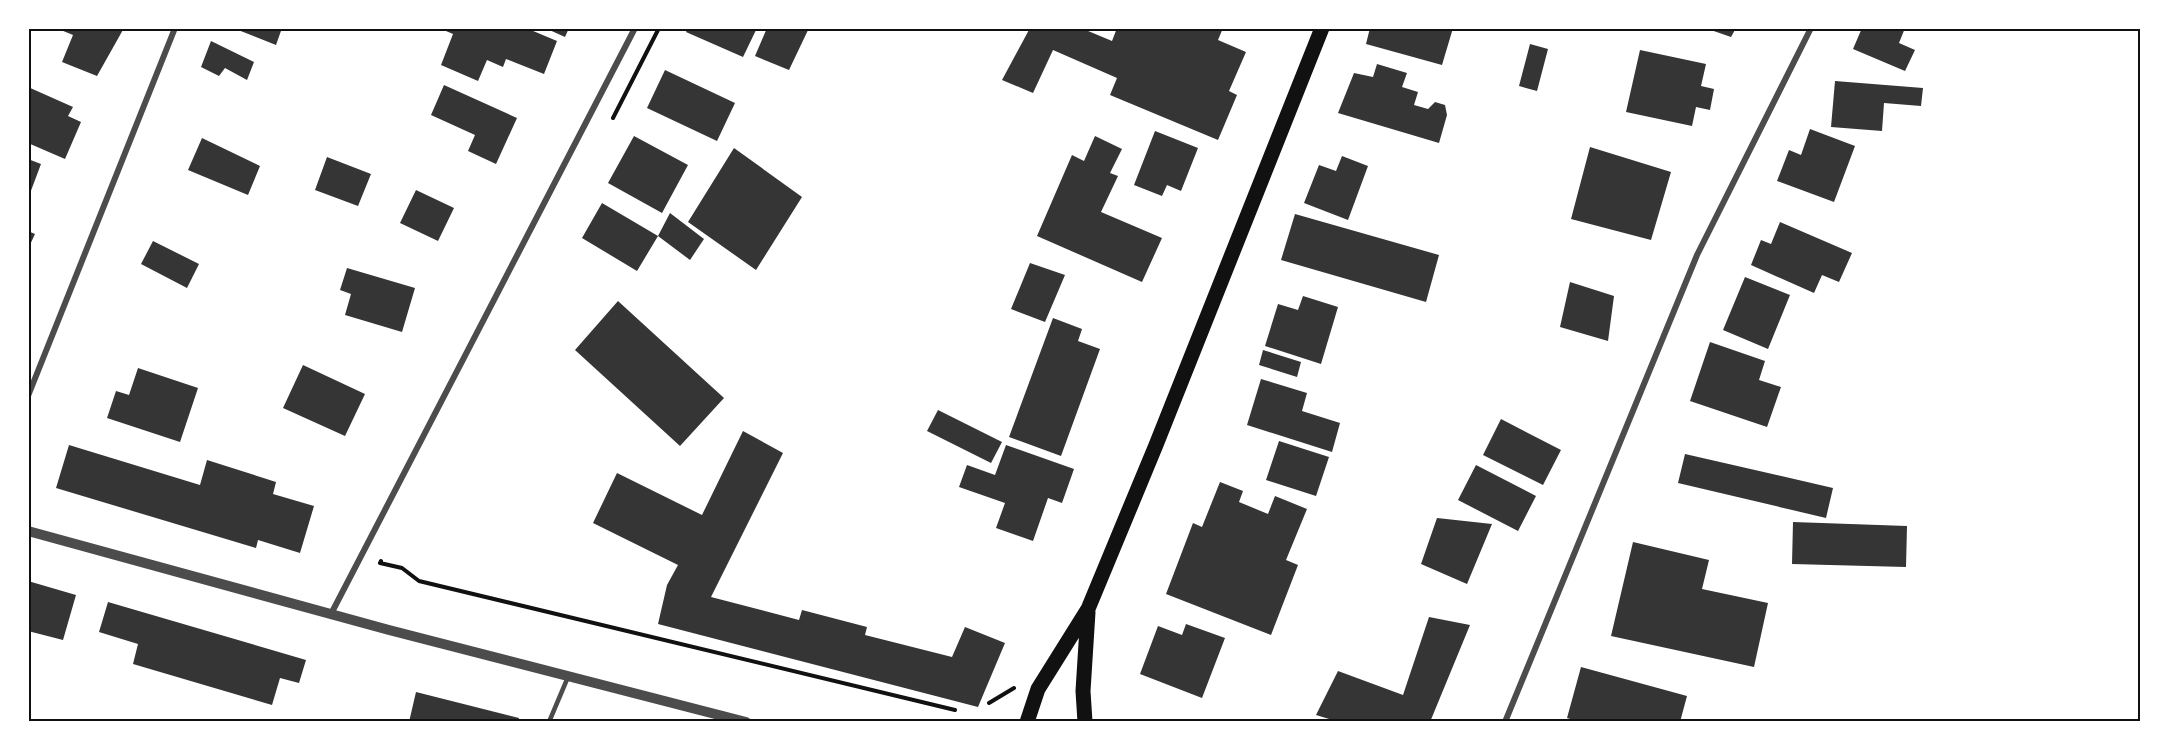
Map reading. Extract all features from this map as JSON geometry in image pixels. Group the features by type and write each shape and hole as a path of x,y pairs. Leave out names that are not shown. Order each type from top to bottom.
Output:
{"main road":[{"path":"1027,722 1038,690 1088,609 1156,445 1322,28"},
{"path":"1085,722 1083,691 1088,609"}],"street":[{"path":"28,396 175,28"},
{"path":"331,614 635,28"},
{"path":"1505,722 1697,255 1811,28"},
{"path":"28,531 568,677 747,722"}],"lane":[{"path":"549,722 568,677"}],"path":[{"path":"380,563 402,568 419,581 955,710"},
{"path":"988,703 1018,686"}],"building":[{"path":"56,28 124,28 97,76 62,62 73,35"},
{"path":"233,28 282,28 276,45"},
{"path":"439,28 526,28 557,41 544,74 506,59 503,67 487,60 478,81 441,65 453,34"},
{"path":"545,28 569,28 565,37"},
{"path":"688,28 757,28 743,57 686,32"},
{"path":"767,28 809,28 789,70 755,56"},
{"path":"1030,28 1081,28 1112,41 1117,28 1187,28 1192,31 1192,28 1223,28 1218,40 1246,52 1229,91 1237,95 1218,140 1110,95 1117,78 1053,50 1033,93 1002,80"},
{"path":"1370,28 1453,28 1442,65 1366,44"},
{"path":"1705,28 1736,28 1731,37"},
{"path":"1862,28 1905,28 1899,43 1915,50 1905,71 1853,49"},
{"path":"211,41 254,62 247,80 225,68 219,76 201,67"},
{"path":"1530,44 1548,49 1537,91 1519,86"},
{"path":"1640,50 1706,64 1701,86 1714,89 1710,110 1696,107 1692,126 1626,112"},
{"path":"1377,64 1407,73 1402,87 1418,92 1414,105 1428,109 1435,102 1445,105 1447,115 1439,143 1338,113 1354,73 1373,77"},
{"path":"665,70 735,103 717,141 647,108"},
{"path":"1835,81 1923,88 1921,106 1884,103 1882,131 1831,127"},
{"path":"444,85 517,118 496,164 468,151 475,135 431,115"},
{"path":"28,87 73,107 68,116 81,122 65,159 28,143"},
{"path":"1810,129 1855,146 1834,202 1777,181 1789,150 1801,155"},
{"path":"1155,131 1198,148 1181,191 1167,185 1162,196 1134,185"},
{"path":"634,136 688,165 662,213 608,183"},
{"path":"1095,136 1122,149 1110,173 1118,176 1101,212 1162,238 1142,282 1037,236 1072,155 1084,161"},
{"path":"202,138 260,166 248,195 188,170"},
{"path":"1590,147 1671,172 1651,240 1571,219"},
{"path":"734,148 802,197 756,270 688,222"},
{"path":"1342,156 1368,166 1348,220 1304,203 1319,165 1336,171"},
{"path":"327,157 371,174 358,206 315,190"},
{"path":"28,159 41,164 29,196 28,196"},
{"path":"416,190 454,208 438,241 400,223"},
{"path":"602,203 658,236 637,271 582,238"},
{"path":"670,213 704,239 690,260 658,236"},
{"path":"1295,214 1439,255 1426,302 1281,260"},
{"path":"1780,222 1852,253 1839,282 1822,275 1814,293 1751,265 1761,240 1771,244"},
{"path":"28,231 35,234 28,249"},
{"path":"153,241 199,264 187,288 141,264"},
{"path":"1030,263 1065,275 1045,322 1011,309"},
{"path":"347,268 415,288 402,332 345,315 351,294 340,290"},
{"path":"1745,277 1790,295 1768,349 1723,330"},
{"path":"1570,282 1614,296 1608,341 1560,327"},
{"path":"1303,296 1338,307 1321,364 1265,346 1278,304 1298,310"},
{"path":"618,301 724,398 680,446 575,350"},
{"path":"1053,318 1082,329 1078,341 1100,349 1061,456 1009,437"},
{"path":"1710,342 1765,361 1759,380 1781,387 1767,427 1690,401"},
{"path":"1263,350 1301,362 1297,377 1259,365"},
{"path":"303,365 365,394 345,436 283,408"},
{"path":"138,368 198,388 180,442 107,418 116,391 129,395"},
{"path":"1261,379 1307,393 1302,411 1340,423 1332,452 1247,425"},
{"path":"938,410 1002,442 991,463 927,431"},
{"path":"1501,419 1561,450 1543,485 1483,455"},
{"path":"743,431 783,453 711,597 799,620 802,610 867,627 865,635 952,657 965,627 1005,643 978,707 658,624 667,585 678,565 593,523 617,473 702,515"},
{"path":"1279,441 1329,457 1316,496 1266,480"},
{"path":"69,445 200,485 207,460 276,482 273,494 314,506 300,553 258,540 256,548 56,488"},
{"path":"1006,445 1074,469 1062,503 1048,498 1033,541 996,528 1005,503 959,487 967,465 995,475"},
{"path":"1685,454 1833,488 1826,518 1678,483"},
{"path":"1476,465 1536,496 1518,531 1458,500"},
{"path":"1220,482 1243,491 1239,502 1268,514 1275,496 1307,509 1286,560 1298,565 1271,635 1166,594 1193,523 1202,527"},
{"path":"1437,518 1492,524 1467,584 1421,564"},
{"path":"1793,522 1907,526 1906,567 1792,564"},
{"path":"1633,542 1709,560 1702,589 1768,603 1754,667 1611,636"},
{"path":"28,581 76,595 63,640 28,631"},
{"path":"108,602 306,660 299,683 280,678 272,705 133,664 138,644 99,632"},
{"path":"1429,617 1470,625 1430,722 1339,722 1316,715 1338,671 1403,695"},
{"path":"1186,624 1225,638 1202,698 1140,674 1158,626 1182,635"},
{"path":"1581,667 1687,696 1680,722 1580,722 1567,718"},
{"path":"416,692 519,718 518,722 409,722"}]}
